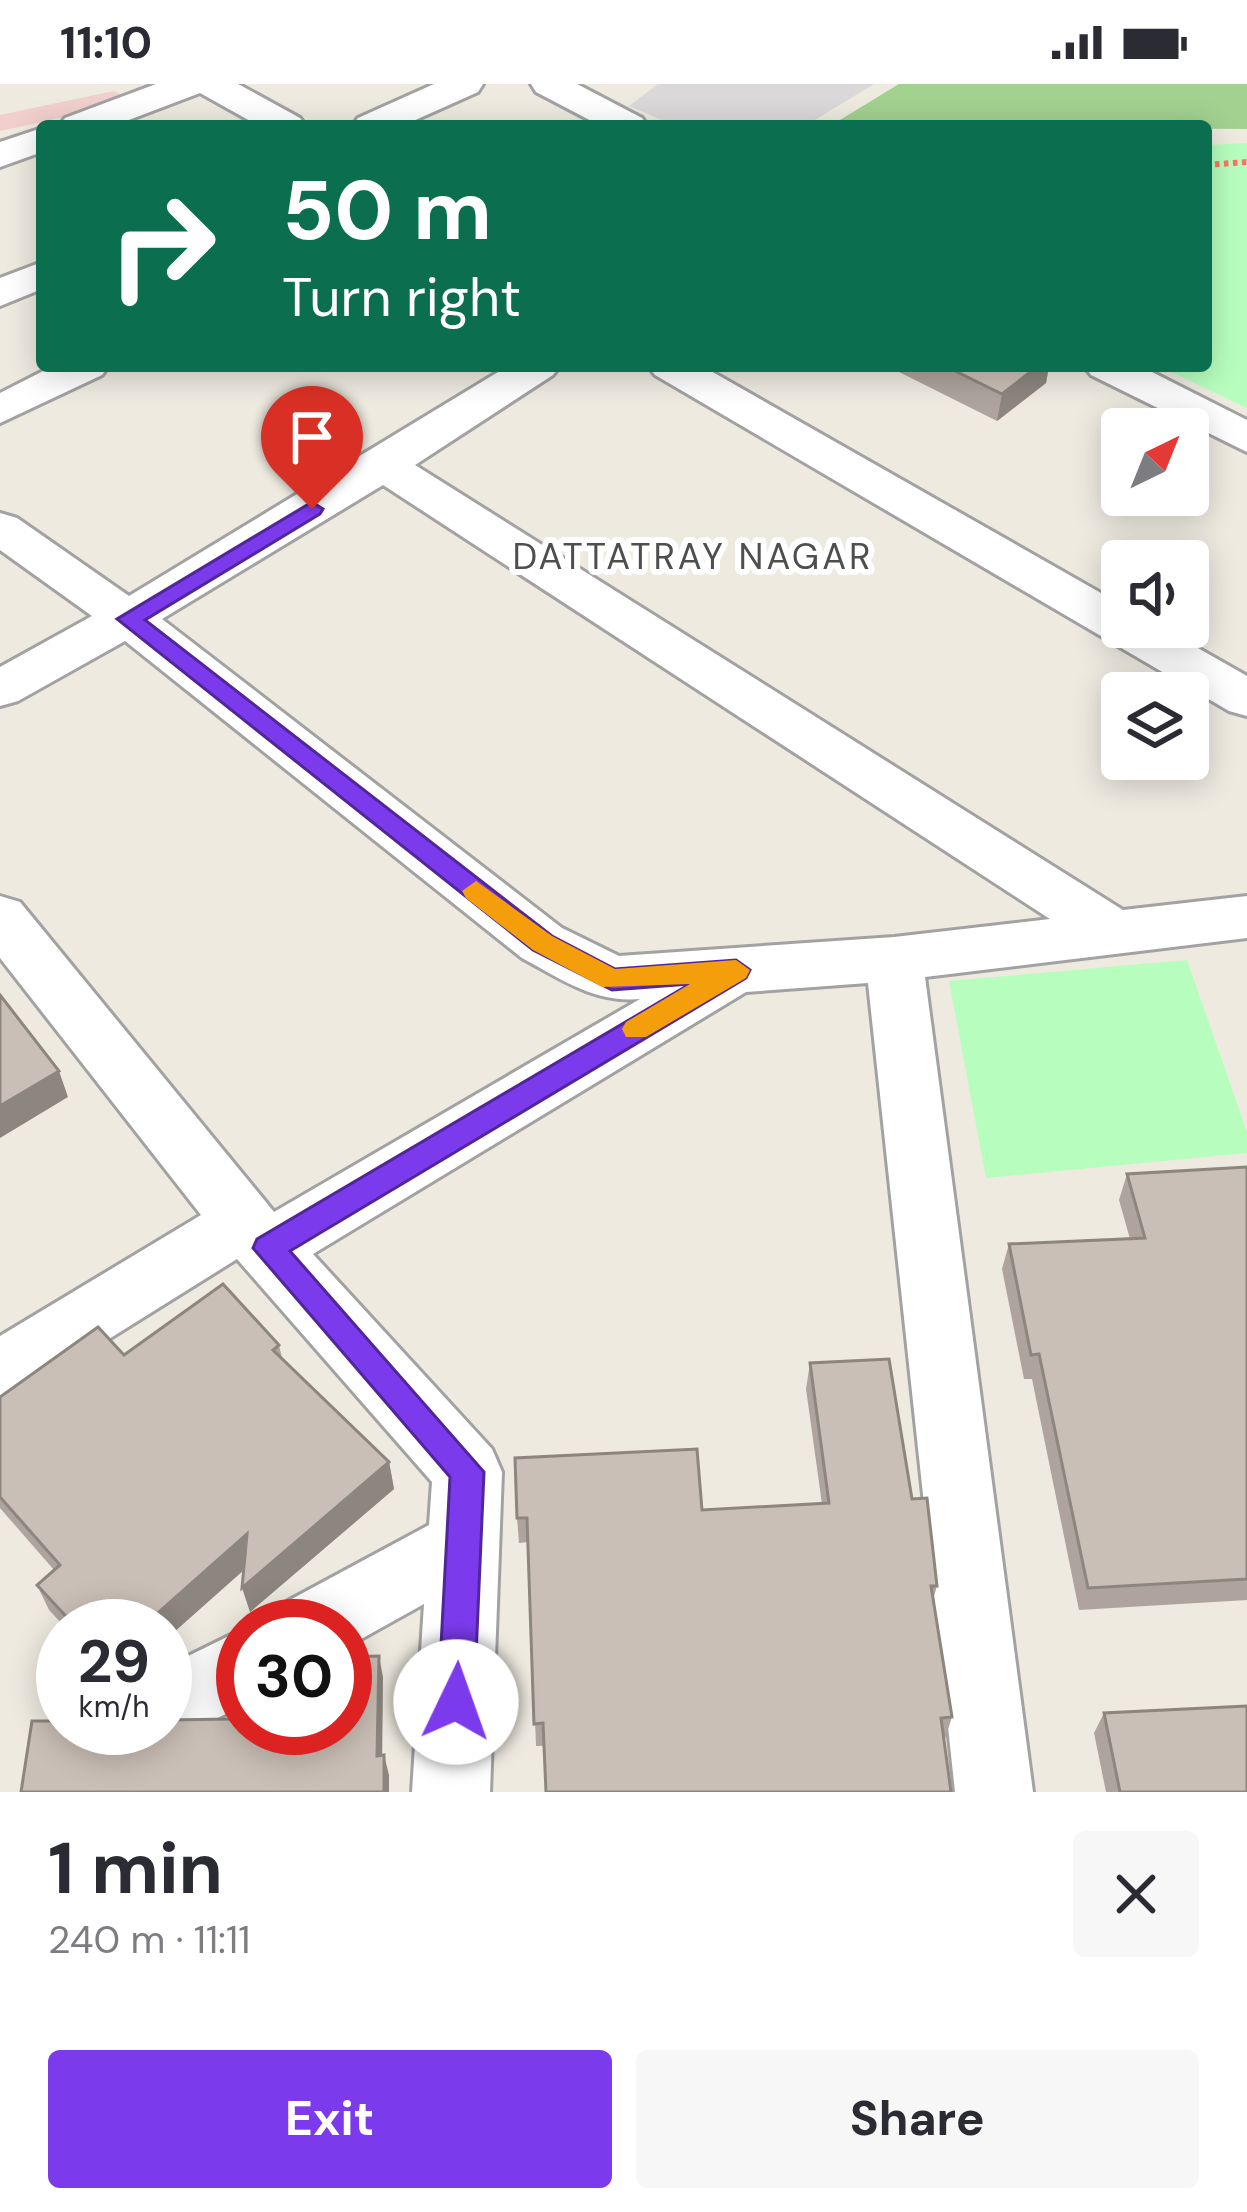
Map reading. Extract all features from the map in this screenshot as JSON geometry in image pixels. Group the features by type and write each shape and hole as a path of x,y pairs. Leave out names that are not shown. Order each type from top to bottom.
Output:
{"street":[{"path":"94,120 190,84"},
{"path":"211,84 276,120"},
{"path":"384,120 465,84"},
{"path":"549,84 576,117"},
{"path":"0,155 36,142"},
{"path":"0,293 36,277"},
{"path":"0,410 75,372"},
{"path":"0,689 129,619 385,466 529,372"},
{"path":"680,372 1101,615"},
{"path":"1118,372 1243,435"},
{"path":"385,466 1110,930"},
{"path":"0,528 129,619 542,943 612,980 895,959 1110,930 1243,929"},
{"path":"1158,648 1247,699"},
{"path":"12,953 467,1472 451,1792"},
{"path":"895,959 994,1792"},
{"path":"0,1371 736,970"},
{"path":"363,1599 464,1544"}],"path":[{"path":"1212,165 1247,162"}],"shaded area":[{"path":"658,84 874,84 815,120 662,120 629,106"},
{"path":"114,91 134,102 0,131 0,115"}],"green space":[{"path":"899,84 1247,84 1247,129 1212,129 1212,120 840,120"},
{"path":"1247,143 1247,408 1171,372 1212,372 1212,145"},
{"path":"1187,960 1247,1132 1247,1153 986,1178 949,981"}],"building":[{"path":"957,372 1030,372 1002,394"},
{"path":"0,995 59,1071 0,1106"},
{"path":"1247,1167 1247,1579 1088,1588 1039,1354 1031,1355 1009,1244 1145,1238 1127,1174"},
{"path":"223,1284 279,1345 273,1350 389,1462 242,1588 247,1534 174,1599 50,1599 37,1585 60,1565 0,1497 0,1397 98,1327 124,1355"},
{"path":"889,1359 912,1499 927,1498 937,1586 931,1586 952,1717 941,1718 951,1792 546,1792 543,1723 534,1724 527,1518 517,1518 515,1458 697,1449 702,1510 829,1503 810,1363"},
{"path":"372,1656 379,1656 377,1756 384,1755 384,1792 21,1792 32,1721 36,1721 36,1755 192,1755 192,1720 216,1719 216,1755 372,1755"},
{"path":"1247,1706 1247,1792 1120,1792 1104,1713"}],"slow traffic":[{"path":"476,891 542,943 612,980 736,970 636,1029"}],"district":[{"name":"DATTATRAY NAGAR","path":"693,556"}],"route":[{"path":"312,509 129,619 542,943 612,980 736,970 268,1248 467,1472 456,1702"}]}
